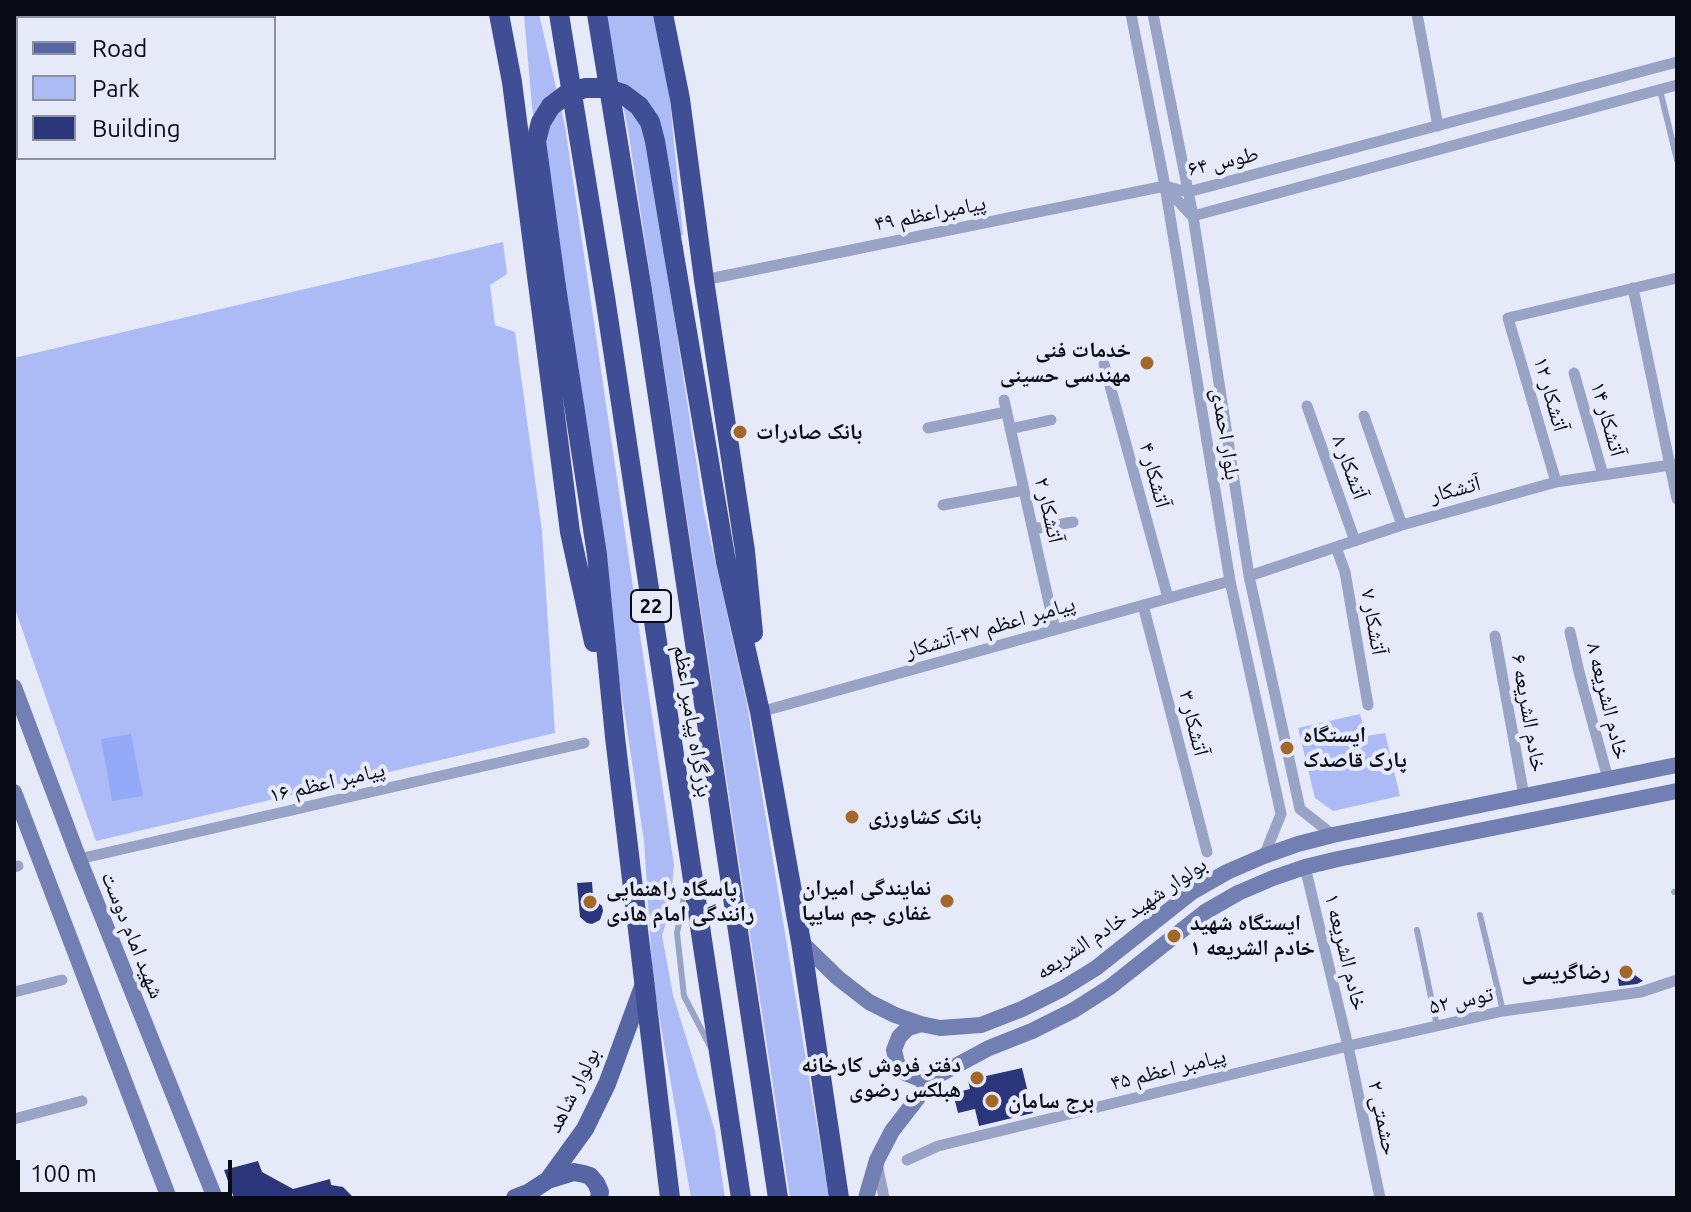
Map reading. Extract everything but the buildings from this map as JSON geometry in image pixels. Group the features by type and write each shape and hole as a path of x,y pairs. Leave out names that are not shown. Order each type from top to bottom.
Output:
{"highway":[{"path":"499,14 512,82 570,532 615,737"},
{"path":"510,14 512,82"},
{"name":"بزرگراه پیامبر اعظم","path":"559,14 605,297 741,1198"},
{"name":"بزرگراه پیامبر اعظم","path":"597,14 778,1198"},
{"path":"663,14 680,99 745,551 760,712"},
{"path":"670,1198 615,737 597,555 537,160 536,141 541,122 551,106 567,94 585,88 605,88 623,94 639,106 650,122 655,141 726,562 760,712 801,942 839,1198"}],"main road":[{"name":"بولوار شاهد","path":"515,1198 548,1180 585,1129 607,1084 645,981"},
{"path":"548,1180 574,1172 590,1176 600,1192 599,1198"}],"street":[{"name":"بلوار احمدی","path":"1131,14 1165,186 1230,581 1281,814"},
{"name":"بلوار احمدی","path":"1153,14 1193,216 1249,576 1300,809"},
{"path":"1417,14 1438,126"},
{"name":"طوس ۶۴","path":"1165,186 1188,192 1677,62"},
{"name":"طوس ۶۴","path":"1165,186 1193,216 1677,85"},
{"name":"پیامبراعظم ۴۹","path":"704,280 1165,186"},
{"path":"1677,278 1633,288 1673,465 1677,499"},
{"name":"آتشکار ۱۲","path":"1556,482 1508,318 1633,288"},
{"name":"آتشکار ۴","path":"1104,364 1168,598"},
{"name":"آتشکار ۱۴","path":"1574,373 1603,475"},
{"name":"آتشکار ۲","path":"928,428 1005,406 1055,630"},
{"name":"آتشکار ۸","path":"1307,406 1355,541"},
{"path":"1364,416 1402,525"},
{"path":"1010,429 1051,420"},
{"name":"آتشکار","path":"1249,576 1402,525 1556,482 1673,465"},
{"path":"943,505 1024,490"},
{"path":"1033,529 1073,522"},
{"name":"آتشکار ۷","path":"1336,547 1345,572 1368,705"},
{"name":"پیامبر اعظم ۴۷-آتشکار","path":"760,712 1230,581"},
{"name":"آتشکار ۳","path":"1143,605 1207,852"},
{"name":"خادم الشریعه ۸","path":"1570,632 1608,779"},
{"name":"خادم الشریعه ۶","path":"1495,636 1524,796"},
{"name":"شهید امام دوست","path":"14,687 79,859 215,1198"},
{"name":"پیامبر اعظم ۱۶","path":"79,859 584,743"},
{"name":"بولوار شهید خادم الشریعه","path":"801,942 838,978 869,1002 895,1015 940,1028 981,1025 1062,989 1096,968 1192,892 1264,856 1333,835 1677,765"},
{"name":"بولوار شهید خادم الشریعه","path":"866,1198 877,1160 892,1131 933,1078 989,1048 1074,1010 1110,987 1205,912 1250,888 1305,867 1677,791"},
{"path":"14,792 169,1198"},
{"path":"1264,856 1281,814 1293,814 1300,809 1333,835"},
{"name":"خادم الشریعه ۱","path":"1305,867 1348,1046"},
{"path":"14,992 62,980"},
{"name":"توس ۵۲","path":"1348,1046 1503,1011 1641,992 1677,980"},
{"path":"921,1024 908,1028 899,1037 894,1050 897,1063 905,1073 918,1078 933,1078"},
{"name":"پیامبر اعظم ۴۵","path":"907,1160 938,1146 1348,1046"},
{"name":"حشمتی ۲","path":"1348,1046 1380,1198"},
{"path":"14,1119 82,1101"},
{"path":"877,1160 884,1198"}],"lane":[{"path":"1660,90 1677,160"},
{"path":"1480,915 1503,1011"},
{"path":"1417,930 1437,1026"}],"green space":[{"path":"524,14 539,14 565,126 674,865 670,911 662,935 673,995 715,1131 725,1198 691,1198 653,981 644,841 532,107"},
{"path":"606,14 653,14 667,70 683,235 663,246 704,511 747,704 829,1198 790,1198 629,136"},
{"path":"503,242 507,274 490,285 495,325 515,332 542,531 555,733 96,841 14,606 14,358"},
{"path":"1360,714 1366,736 1385,733 1400,796 1333,811 1315,798 1298,728"}],"shaded area":[{"path":"131,734 143,796 112,801 101,739"}],"place":[{"name":"خدمات فنی مهندسی حسینی","path":"1147,363"},
{"name":"بانک صادرات","path":"740,432"},
{"name":"ایستگاه پارک قاصدک","path":"1287,748"},
{"name":"بانک کشاورزی","path":"852,817"},
{"name":"نمایندگی امیران غفاری جم سایپا","path":"947,901"},
{"name":"پاسگاه راهنمایی رانندگی امام هادی","path":"590,902"},
{"name":"ایستگاه شهید خادم الشریعه ۱","path":"1174,936"},
{"name":"رضاگریسی","path":"1626,972"},
{"name":"دفتر فروش کارخانه هبلکس رضوی","path":"977,1078"},
{"name":"برج سامان","path":"992,1101"}]}
